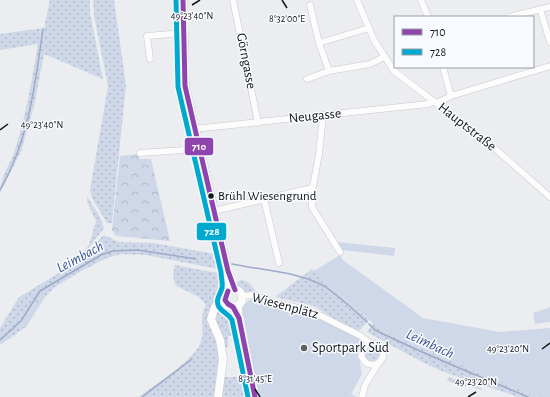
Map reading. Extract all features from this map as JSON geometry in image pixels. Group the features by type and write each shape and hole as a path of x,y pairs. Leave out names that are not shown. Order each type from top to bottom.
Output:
{"main road":[{"path":"183,0 185,86 227,266 231,299"},
{"path":"218,397 223,359 220,340 212,322 213,314 215,307 231,299 242,296"}],"street":[{"name":"Görngasse","path":"233,0 258,123"},
{"name":"Hauptstraße","path":"357,0 384,57 400,76 492,146 550,197"},
{"path":"421,0 428,16"},
{"path":"310,5 329,71"},
{"path":"513,16 550,7"},
{"path":"540,9 550,42"},
{"path":"320,43 369,28"},
{"path":"150,58 147,36 183,33"},
{"path":"307,79 329,71 370,64 384,57"},
{"name":"Neugasse","path":"194,129 428,104 550,66"},
{"path":"443,68 451,96"},
{"path":"323,116 320,144 312,188 312,206 340,252"},
{"path":"140,153 199,149"},
{"path":"214,211 312,188"},
{"path":"264,199 279,263"},
{"name":"Wiesenplätz","path":"242,296 254,295 272,302 311,310 361,336 370,343 378,345 382,348 383,357 365,385 362,397"},
{"path":"231,299 239,318 255,397"},
{"path":"370,343 365,346 361,356 369,365 378,364"}],"green space":[{"path":"50,0 90,0 90,13 103,79 44,54 35,102 21,152 0,193 3,176 15,150 22,124 38,44 0,50 0,34 44,28"},
{"path":"93,0 114,0 126,85 112,223 107,223 92,198 90,190 108,86 94,16"},
{"path":"139,154 139,159 151,159 170,241 116,236 112,230 120,156"},
{"path":"87,196 100,217 104,228 86,252 79,257 89,245 96,221 87,202"},
{"path":"104,235 119,242 154,243 220,255 223,270 146,255 121,254 107,258 83,270 55,287 45,297 36,300 20,325 21,328 26,327 0,345 0,328 19,297 79,261 91,251 96,242"},
{"path":"337,242 395,248 394,256 342,250"},
{"path":"340,255 343,260 423,318 500,332 550,328 550,397 538,397 393,336 373,323 314,271"},
{"path":"175,265 224,274 224,282 215,301 209,324 216,337 220,355 216,397 139,397 189,358 196,351 202,339 202,319 206,305 199,297 175,285 173,274"},
{"path":"312,269 369,320 357,333 314,306 275,297"},
{"path":"242,280 248,282 258,293 243,292 234,283"},
{"path":"38,297 45,297 26,327 21,328 20,325"},
{"name":"Sportpark Süd","path":"257,299 310,313 360,338 359,358 362,374 351,394 357,397 258,397 242,308 249,300"},
{"path":"227,307 235,314 252,397 249,397 237,328 223,308"},
{"path":"550,307 550,322 535,324 533,313"},
{"path":"221,309 235,329 245,376 247,397 221,397 224,377 241,377 236,336 228,336 228,347 225,347 217,327 216,317"},
{"path":"373,323 393,336 538,397 518,397 449,374 424,363 367,332"},
{"path":"372,347 377,349 379,354 377,359 372,361 367,359 365,354 367,349"},
{"path":"448,377 482,388 482,390 450,382 447,380"}],"waterway":[{"path":"0,190 18,152 24,132 34,91 43,29"},
{"name":"Leimbach","path":"0,340 21,321 40,291 101,255 113,251 138,250 196,259"},
{"name":"Leimbach","path":"218,262 222,263"},
{"name":"Leimbach","path":"232,264 281,272 306,278 327,288 367,322"},
{"name":"Leimbach","path":"369,324 375,330 413,348 528,397"},
{"path":"142,397 192,359"}],"transit line":[{"name":"728","path":"176,0 178,87 221,272 222,288 218,304 219,307 232,320 248,397"},
{"name":"710","path":"183,0 185,86 228,271 235,290"},
{"name":"710","path":"228,291 225,300 233,307 239,318 255,397"}],"place":[{"name":"Brühl Wiesengrund","path":"211,196"},
{"name":"Sportpark Süd","path":"304,348"}]}
